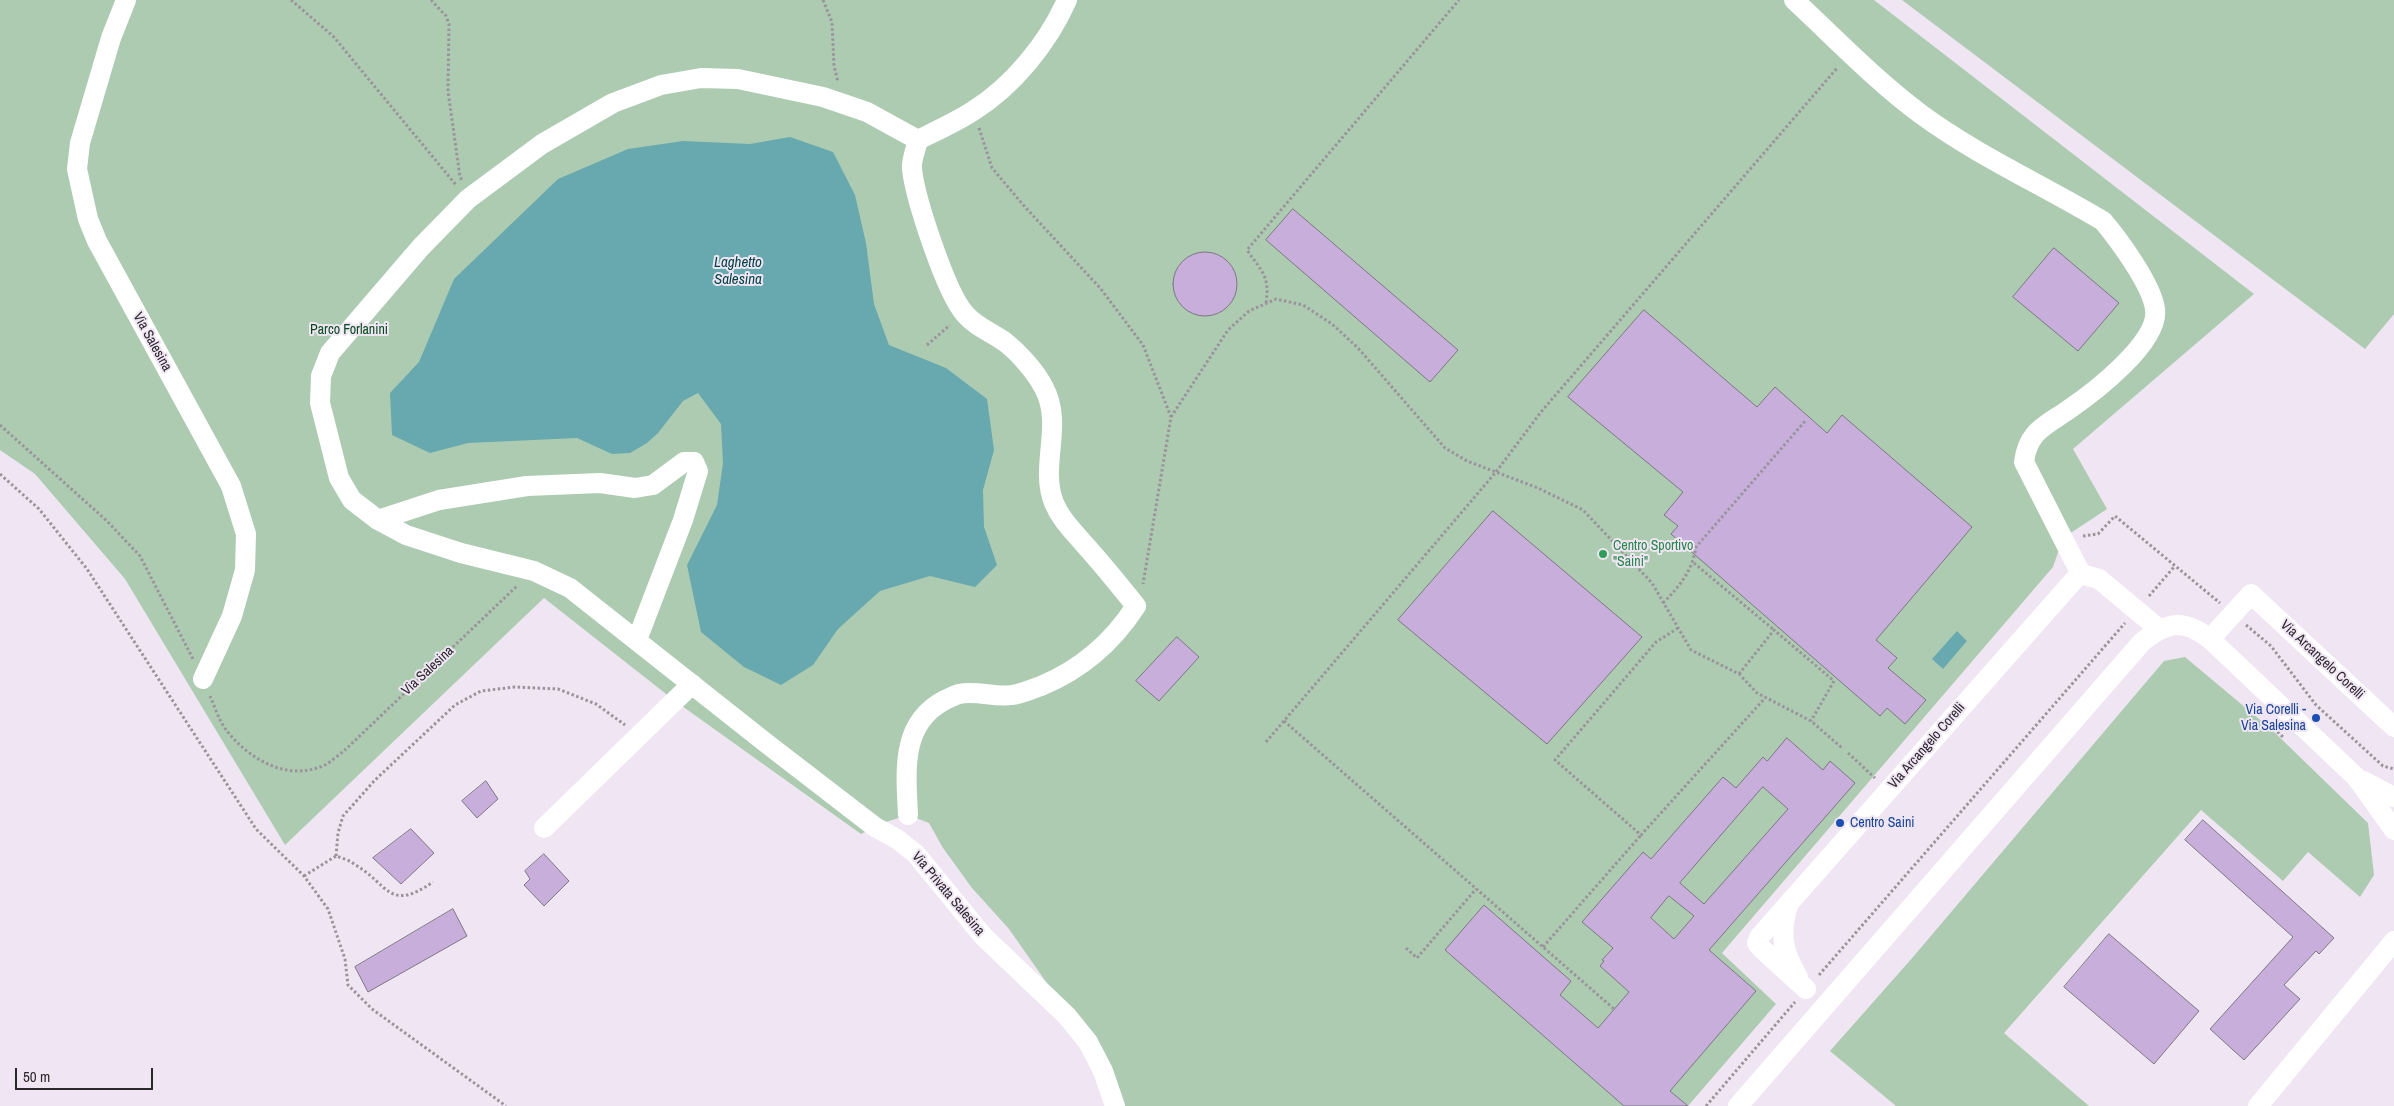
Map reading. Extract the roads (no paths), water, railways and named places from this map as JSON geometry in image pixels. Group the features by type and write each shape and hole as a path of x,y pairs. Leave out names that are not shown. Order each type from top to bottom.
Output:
{"street":[{"name":"Via Salesina","path":"126,0 111,38 80,143 77,170 88,219 97,241 231,486 246,534 244,570 232,616 203,679"},
{"path":"918,140 974,111 1003,87 1033,56 1058,20 1067,0"},
{"path":"1794,0 1887,87 1923,116 1959,139 2103,221 2119,240 2152,295 2156,311 2153,328 2140,346 2113,374 2077,404 2036,432 2026,445 2024,462 2081,574 2099,579 2159,629"},
{"path":"378,520 439,500 527,486 600,483 636,488 653,485 684,462 694,462 698,470 683,520 637,640 570,588 534,571 433,545 406,535 378,520 352,500 339,478 320,403 321,376 330,353 421,247 471,197 542,144 613,103 661,85 701,78 738,79 824,97 867,112 918,140"},
{"path":"905,827 906,770 912,732 924,715 958,694 985,693 1012,696 1066,676 1086,663 1124,625 1136,606 1064,522 1054,502 1049,481 1053,430 1051,406 1044,387 1020,357 1005,343 978,326 964,314 954,298 917,199 912,167 918,140"},
{"name":"Via Arcangelo Corelli","path":"1825,1006 1806,990 1784,948 1782,923 1789,904 2081,574"},
{"name":"Via Arcangelo Corelli","path":"2210,639 2251,594 2394,727"},
{"path":"1738,1106 2142,642 2159,629 2177,624 2188,626 2210,639 2356,777 2394,830"},
{"name":"Via Privata Salesina","path":"637,640 876,826 905,827 916,854 983,936 1067,1016 1088,1042 1103,1071 1115,1106"},
{"path":"544,828 692,684"},
{"path":"2356,777 2394,797"},
{"path":"2258,1106 2394,941"}],"water":[{"name":"Laghetto Salesina","path":"790,137 833,152 855,195 866,243 874,304 889,345 946,368 987,399 994,450 983,490 984,527 997,565 975,587 930,576 880,591 838,629 813,665 781,685 744,667 701,632 687,565 717,505 723,463 721,424 698,393 683,401 658,433 647,443 630,453 612,454 577,438 468,443 430,453 392,435 390,393 419,362 454,279 558,179 628,149 683,141 750,144"},
{"path":"1957,631 1967,641 1943,669 1932,659"}],"place":[{"name":"Centro Sportivo \"Saini\"","path":"1603,554"},
{"name":"Via Corelli - Via Salesina","path":"2316,718"},
{"name":"Centro Saini","path":"1840,823"}],"park label":[{"name":"Parco Forlanini","path":"349,330"}]}
